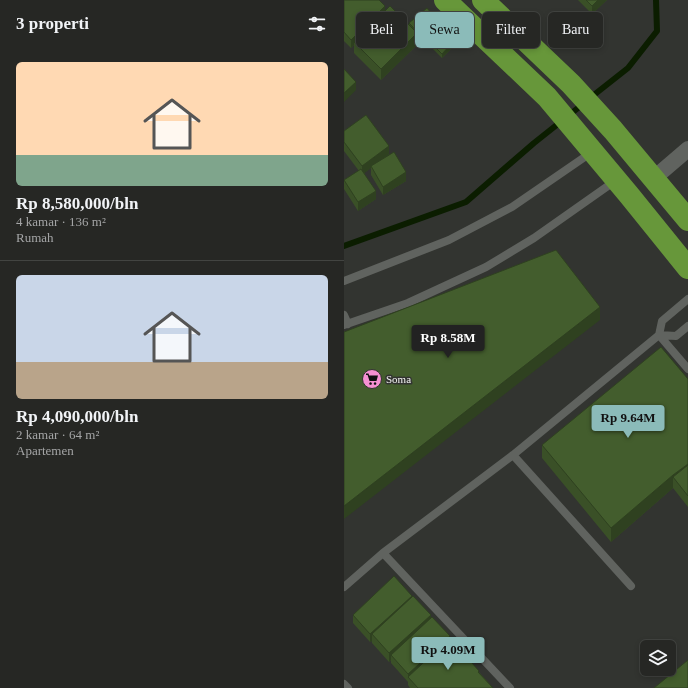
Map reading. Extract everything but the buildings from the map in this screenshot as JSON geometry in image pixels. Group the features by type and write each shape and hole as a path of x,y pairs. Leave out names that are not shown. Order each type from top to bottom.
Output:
{"highway":[{"path":"445,0 547,97 688,268"},
{"path":"483,0 571,84 613,130 688,220"},
{"path":"631,198 653,179"}],"street":[{"path":"653,179 688,149"}],"lane":[{"path":"344,281 449,240 512,207 591,150"},
{"path":"344,315 346,325 408,303 486,267 534,238 616,180"},
{"path":"344,587 383,553 512,455 659,335 662,321 688,298"},
{"path":"659,335 676,336 688,326"},
{"path":"659,335 688,369"},
{"path":"512,455 630,586"},
{"path":"383,553 510,688"},
{"path":"344,684 348,688"}],"waterway":[{"path":"590,98 628,68 657,31 656,0"},
{"path":"344,246 466,202 534,143 583,104"}],"place":[{"name":"Soma","path":"372,379"}]}
